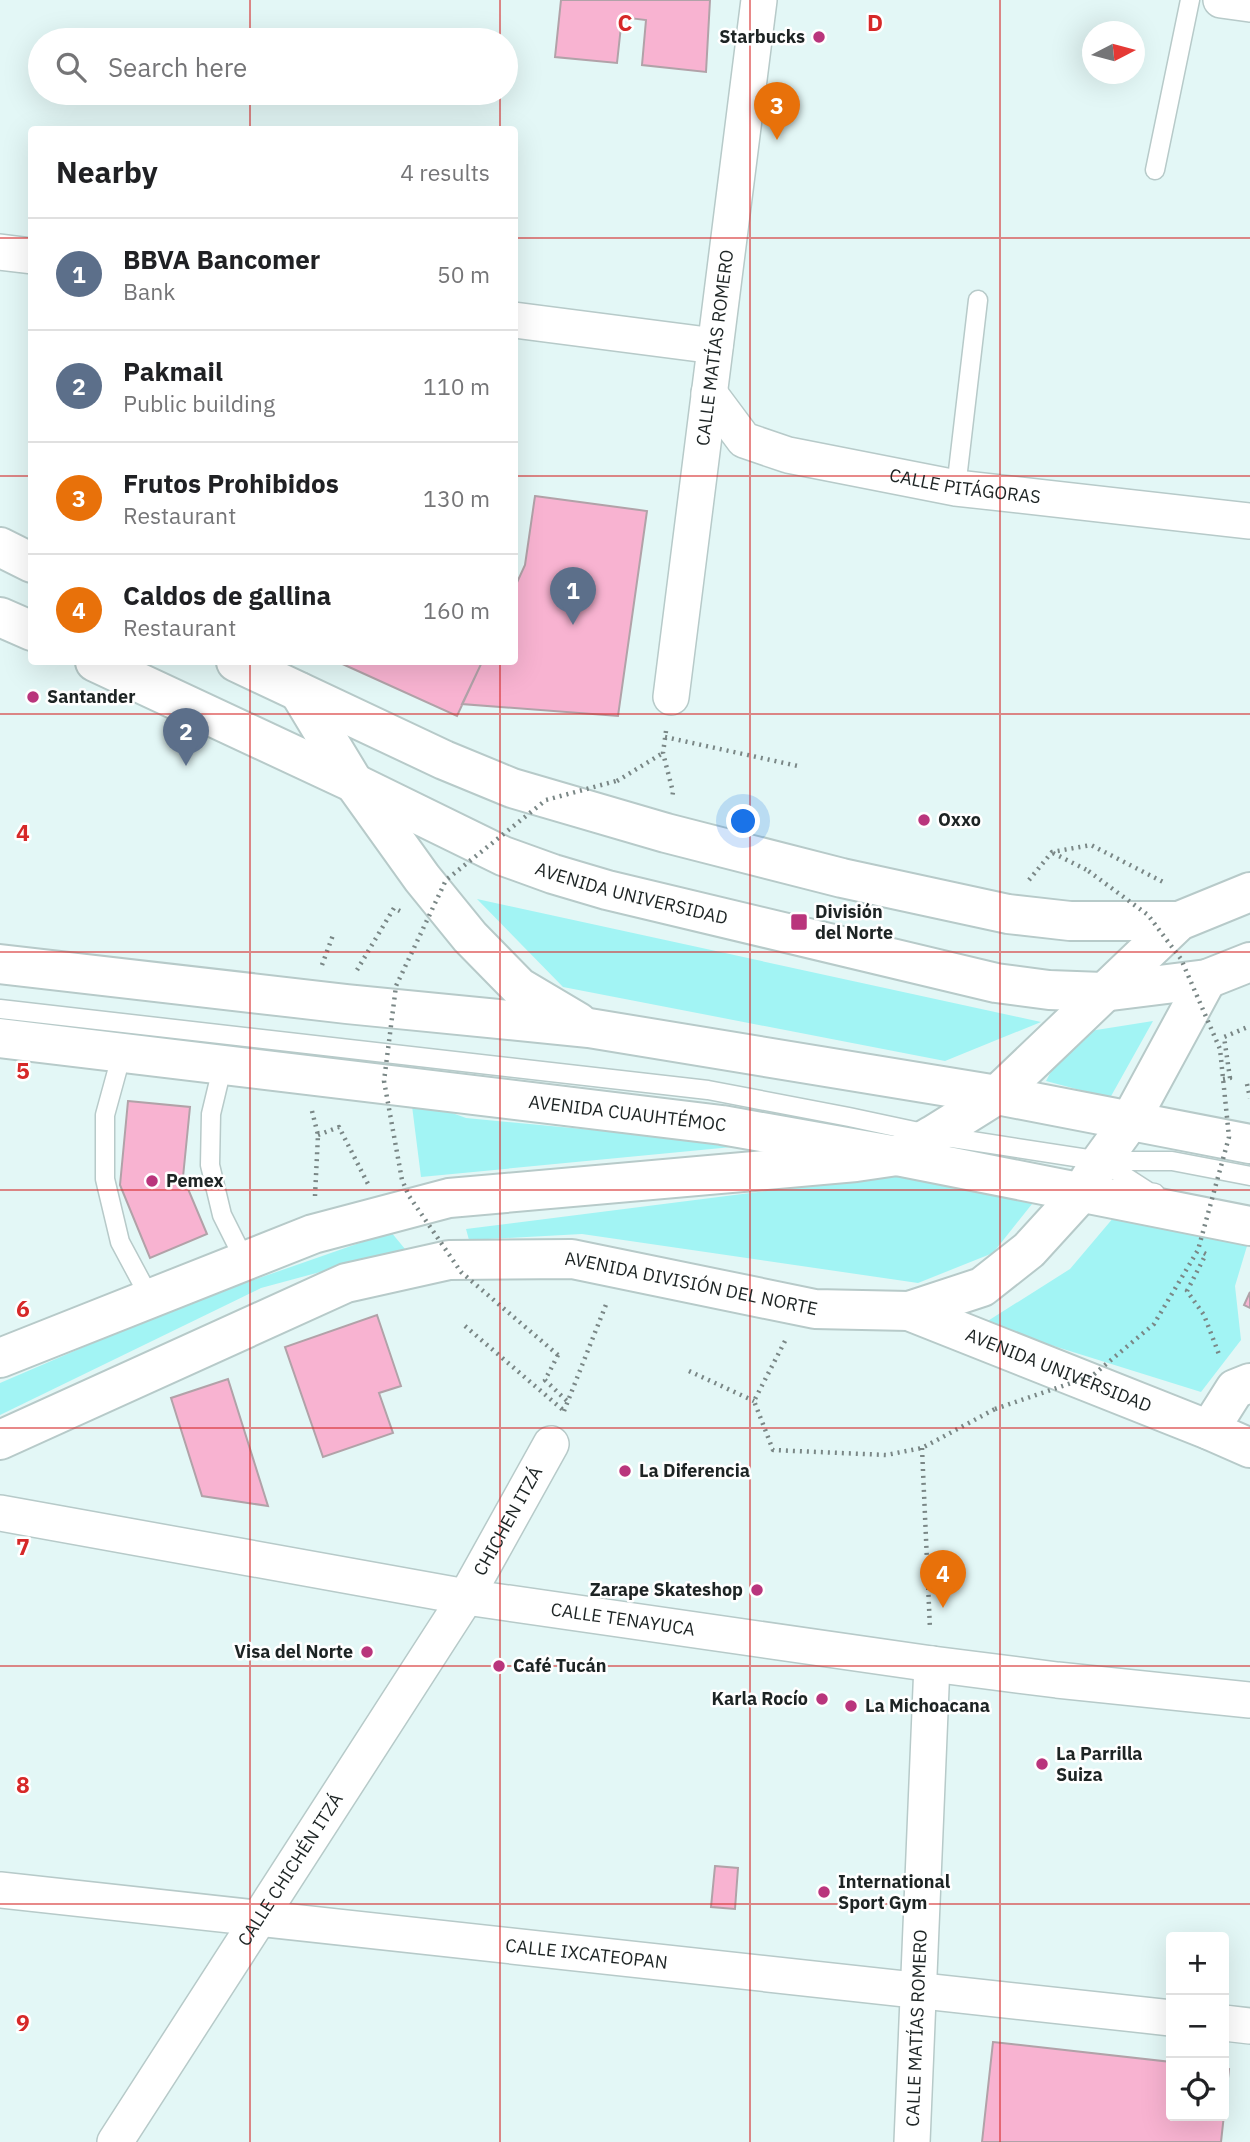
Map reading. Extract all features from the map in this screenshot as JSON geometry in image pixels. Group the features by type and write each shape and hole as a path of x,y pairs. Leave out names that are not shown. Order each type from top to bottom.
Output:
{"main road":[{"path":"0,547 28,560"},
{"path":"0,617 28,630"},
{"name":"AVENIDA UNIVERSIDAD","path":"101,665 503,856 607,890 996,983 1049,990 1103,992 1207,979"},
{"path":"242,665 444,760 512,788 666,833 842,878 1009,914 1070,921 1179,921"},
{"path":"299,692 354,783 422,878 470,937 519,988 589,1028"},
{"path":"0,1358 313,1234 449,1198 856,1162 897,1156 997,1095 1179,921 1250,892"},
{"path":"1207,979 1250,962"},
{"path":"0,964 347,1004 589,1028 997,1095 1250,1144"},
{"name":"AVENIDA DIVISIÓN DEL NORTE","path":"0,1440 346,1283 449,1260 572,1259 815,1309 909,1311 982,1287 1029,1250 1081,1193 1130,1121 1207,979"},
{"name":"AVENIDA CUAUHTÉMOC","path":"0,1038 722,1125 897,1156 1250,1226"},
{"name":"AVENIDA UNIVERSIDAD","path":"909,1311 1250,1448"},
{"path":"1209,1430 1235,1389 1236,1372"}],"street":[{"name":"CALLE MATÍAS ROMERO","path":"671,697 759,0"},
{"path":"0,252 28,256"},
{"path":"518,321 715,346"},
{"name":"CALLE PITÁGORAS","path":"709,394 744,440 789,455 956,488 1250,521"},
{"name":"CHICHEN ITZÁ","path":"466,1597 551,1444"},
{"name":"CALLE TENAYUCA","path":"0,1513 466,1597 932,1664 1250,1700"},
{"name":"CALLE CHICHÉN ITZÁ","path":"115,2142 466,1597"},
{"name":"CALLE MATÍAS ROMERO","path":"912,2142 932,1664"},
{"name":"CALLE IXCATEOPAN","path":"0,1890 1166,2017"},
{"path":"1229,2024 1250,2026"}],"lane":[{"path":"1155,170 1190,0"},
{"path":"956,488 978,300"},
{"path":"0,1009 708,1090 933,1135 1101,1161 1172,1161 1250,1176"},
{"path":"122,1053 106,1115 105,1179 120,1242 150,1298"},
{"path":"223,1064 211,1114 210,1165 222,1215 245,1261"},
{"path":"1101,1161 1149,1192 1250,1212"}],"path":[{"path":"666,833 673,792 663,753 671,697"},
{"path":"665,737 798,765"},
{"path":"568,1402 545,1380 558,1356 461,1272 409,1196 402,1180 384,1081 396,986 446,880 546,800 616,781 663,753"},
{"path":"1009,914 1030,878 1052,852 1091,845 1166,883"},
{"path":"689,1371 754,1401 773,1450 886,1455 922,1448 995,1409 1092,1376 1154,1324 1198,1250 1228,1137 1220,1049 1181,959 1148,915 1087,870 1052,852"},
{"path":"358,966 394,908 405,914"},
{"path":"415,919 425,924"},
{"path":"1223,1079 1230,1079 1224,1037 1250,1026"},
{"path":"1247,1084 1250,1098"},
{"path":"318,1135 339,1127 371,1189"},
{"path":"1198,1250 1206,1254 1187,1291 1205,1315 1236,1372"},
{"path":"551,1444 620,1269"},
{"path":"754,1401 802,1307"},
{"path":"465,1326 564,1411"},
{"path":"922,1448 932,1664"}],"shaded area":[{"path":"477,899 1041,1022 945,1061 563,987"},
{"path":"1153,1021 1110,1098 1046,1081 1071,1034"},
{"path":"411,1098 466,1118 753,1145 421,1177"},
{"path":"916,1172 1036,1199 993,1253 918,1283 582,1234 469,1240 466,1229"},
{"path":"1114,1217 1247,1246 1235,1286 1241,1340 1201,1392 983,1324 1070,1269"},
{"path":"391,1232 405,1249 261,1288 0,1415 0,1383 179,1306"}],"building":[{"path":"561,0 710,0 706,72 642,65 646,20 622,17 617,63 555,57"},
{"path":"535,496 647,511 618,716 462,704 481,665 518,665 518,580 525,565"},
{"path":"345,665 481,665 457,716"},
{"name":"Pemex","path":"128,1101 190,1107 183,1177 207,1234 150,1258 120,1185"},
{"path":"1250,1292 1250,1308 1244,1305"},
{"path":"377,1315 401,1386 379,1393 393,1433 323,1457 285,1347"},
{"path":"228,1379 268,1506 202,1496 171,1398"},
{"path":"715,1866 738,1868 735,1909 711,1907"},
{"path":"993,2042 1166,2061 1166,2121 1223,2121 1221,2142 982,2142"}],"place":[{"name":"Starbucks","path":"819,37"},
{"name":"Frutos Prohibidos","path":"777,140"},
{"name":"BBVA Bancomer","path":"573,625"},
{"name":"Santander","path":"33,697"},
{"name":"Pakmail","path":"186,766"},
{"name":"Oxxo","path":"924,820"},
{"name":"División del Norte","path":"799,922"},
{"name":"Pemex","path":"152,1181"},
{"name":"La Diferencia","path":"625,1471"},
{"name":"Zarape Skateshop","path":"757,1590"},
{"name":"Caldos de gallina","path":"943,1608"},
{"name":"Visa del Norte","path":"367,1652"},
{"name":"Café Tucán","path":"499,1666"},
{"name":"Karla Rocío","path":"822,1699"},
{"name":"La Michoacana","path":"851,1706"},
{"name":"La Parrilla Suiza","path":"1042,1764"},
{"name":"International Sport Gym","path":"824,1892"}]}
